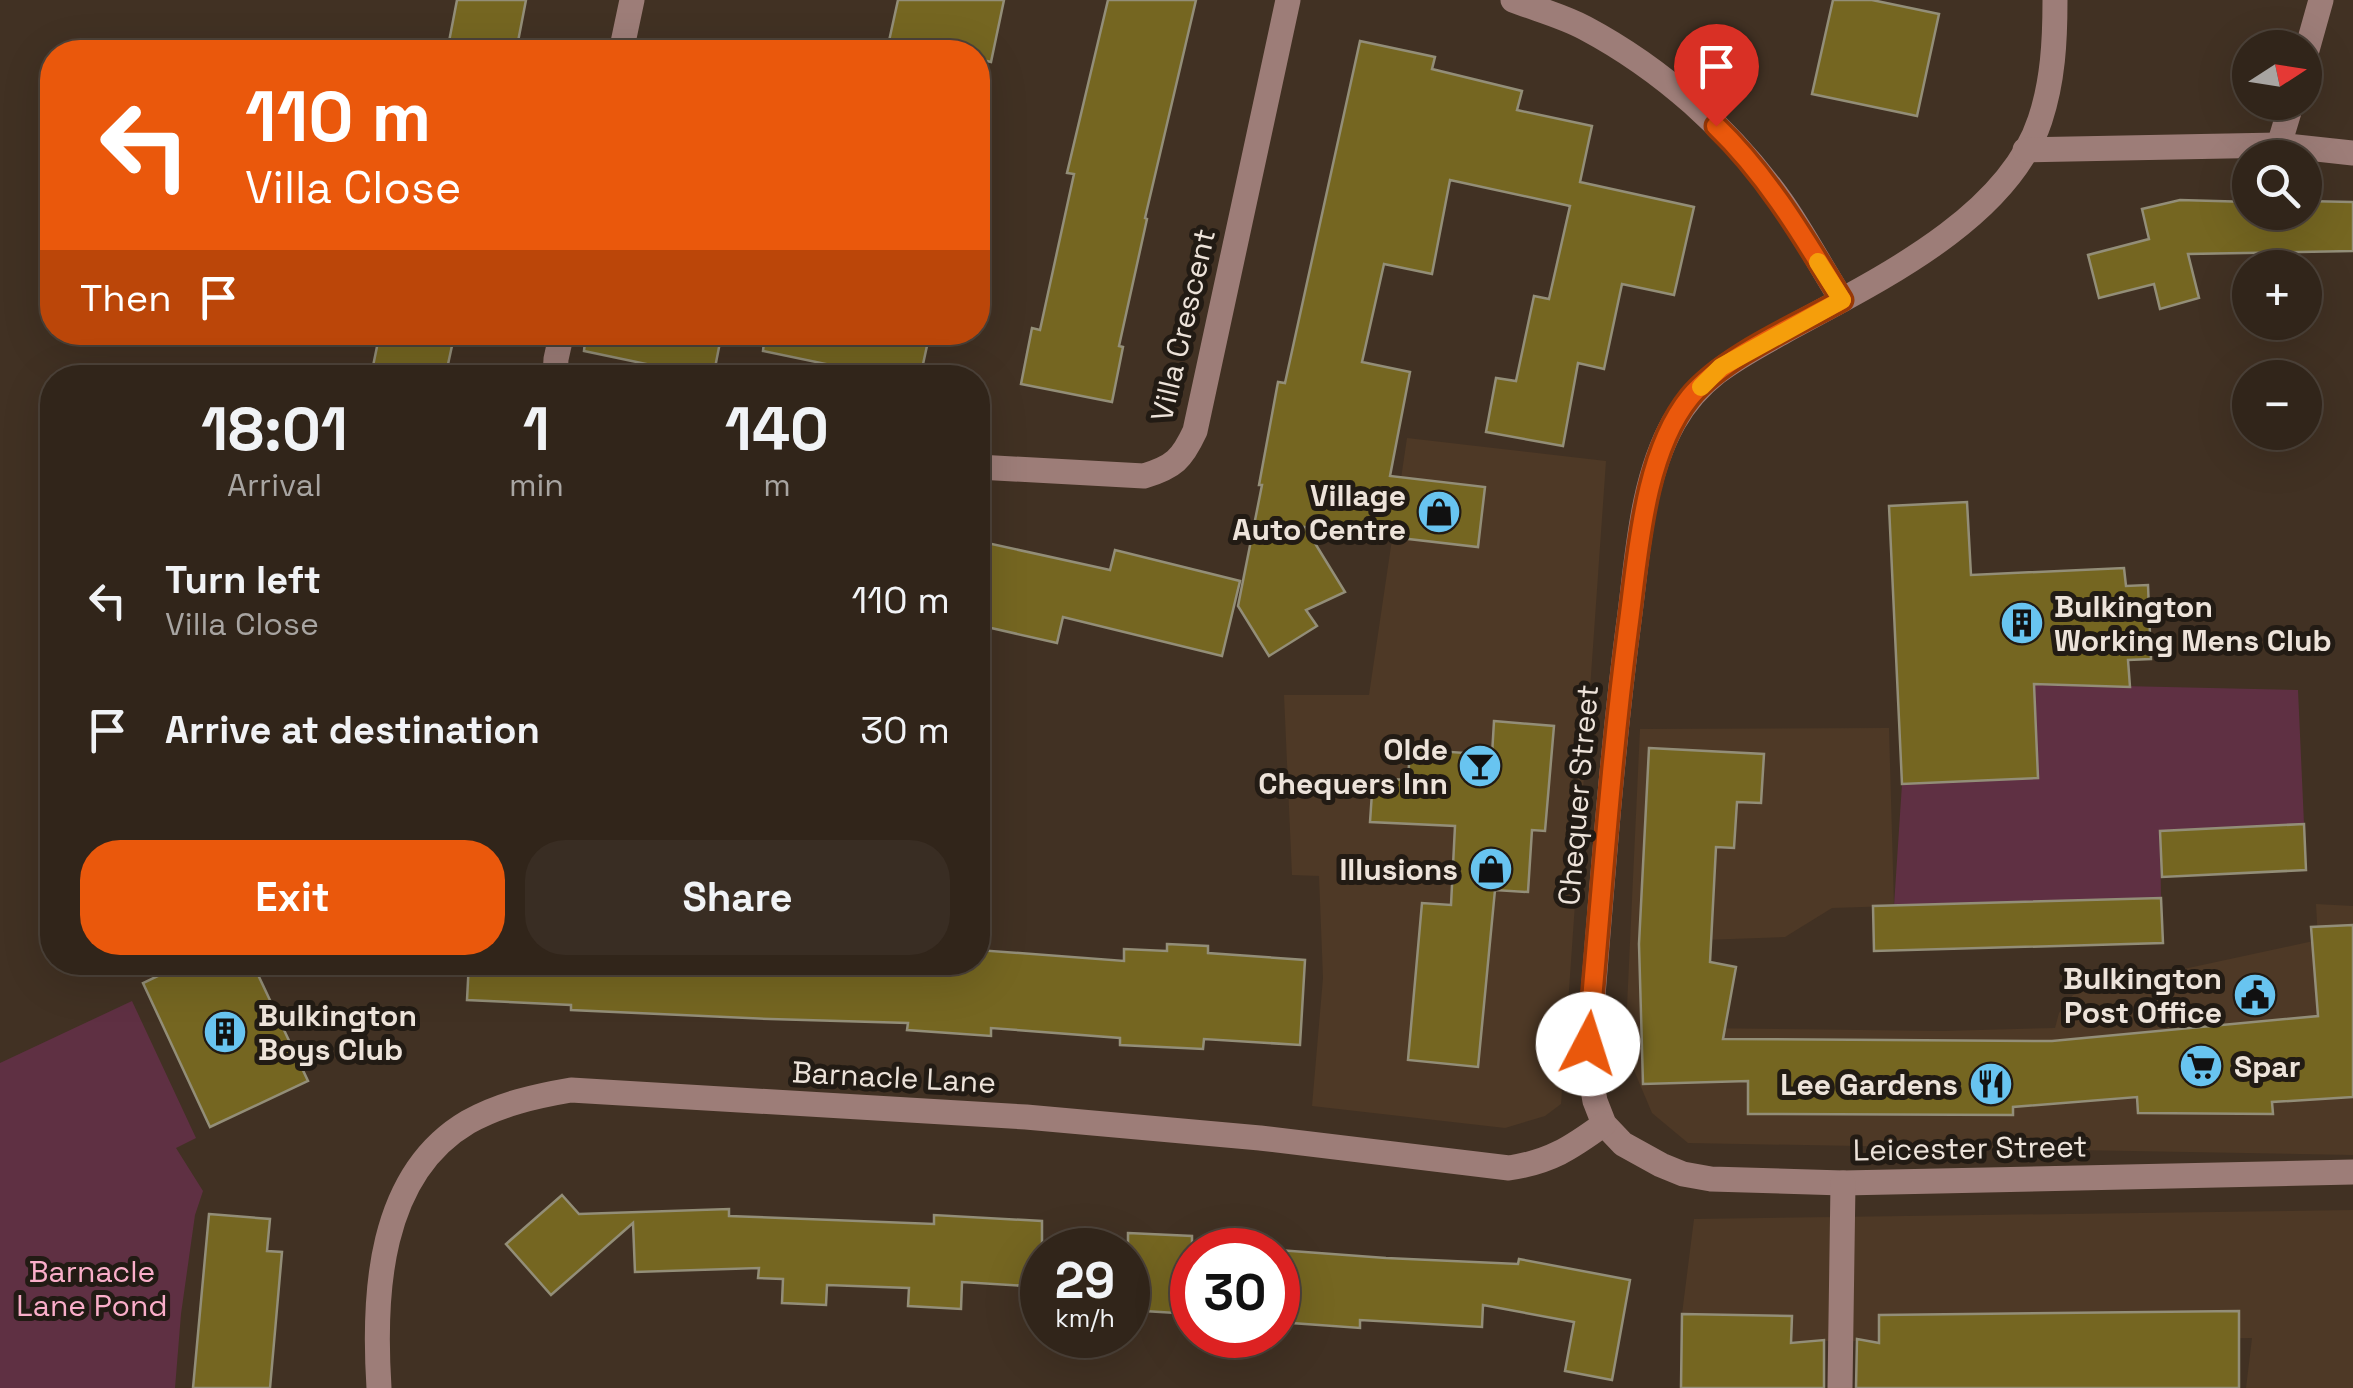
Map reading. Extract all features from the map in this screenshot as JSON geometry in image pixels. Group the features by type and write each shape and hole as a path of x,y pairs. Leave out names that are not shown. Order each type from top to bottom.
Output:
{"street":[{"path":"624,40 632,0"},
{"name":"Villa Crescent","path":"990,468 1144,476 1166,470 1184,454 1195,432 1288,0"},
{"path":"1513,0 1582,26 1642,62 1694,105 1737,146 1781,201 1842,300"},
{"name":"Chequer Street","path":"1604,1124 1595,1101 1588,1044 1618,698 1642,524 1654,468 1672,425 1690,398 1721,367 1938,244 2003,185 2039,124 2048,93 2055,0"},
{"path":"2313,30 2322,0"},
{"path":"2025,150 2232,146"},
{"path":"2322,150 2353,153"},
{"name":"Barnacle Lane","path":"379,1388 378,1310 389,1230 400,1198 440,1144 467,1123 536,1096 572,1090 1026,1117 1260,1138 1509,1168 1569,1150 1604,1124"},
{"name":"Leicester Street","path":"1604,1124 1622,1144 1661,1166 1711,1179 1843,1183 2353,1172"},
{"path":"1840,1388 1843,1183"}],"shaded area":[{"path":"1407,438 1606,461 1561,1104 1545,1116 1505,1128 1312,1106 1323,978 1319,876 1292,875 1284,695 1369,695"},
{"path":"1889,728 1894,906 1832,908 1785,937 1703,940 1697,1028 2055,1028 2059,1013 2073,995 2318,940 2316,904 2353,906 2353,1155 1688,1143 1652,1113 1625,1049 1640,729"},
{"path":"2353,1210 2353,1388 2246,1388 2252,1338 1879,1343 1682,1341 1694,1219"}],"green space":[{"path":"2034,684 2298,690 2304,824 2160,831 2161,898 1894,906 1902,784 2038,778"},
{"name":"Barnacle Lane Pond","path":"132,1001 196,1138 176,1148 203,1191 195,1215 175,1388 0,1388 0,1063"}],"building":[{"path":"457,0 526,0 518,40 449,40"},
{"path":"898,0 1004,0 991,62 990,40 889,40"},
{"path":"1108,0 1196,0 1145,218 1112,402 1021,384 1032,328 1040,330 1074,174 1067,173"},
{"path":"1833,0 1872,0 1939,14 1917,116 1812,94"},
{"path":"1360,41 1435,57 1432,69 1522,91 1517,110 1592,126 1580,182 1694,207 1674,295 1622,284 1604,369 1578,363 1563,446 1486,432 1496,378 1516,381 1534,296 1549,299 1570,206 1450,180 1432,274 1384,264 1362,362 1410,372 1390,476 1485,487 1478,547 1305,527 1345,592 1306,610 1317,626 1269,656 1238,606 1278,382 1285,383"},
{"path":"2180,200 2232,201 2232,230 2322,230 2322,201 2353,202 2353,251 2232,250 2232,253 2188,254 2199,298 2160,309 2154,284 2099,298 2088,255 2149,239 2142,209"},
{"path":"377,345 452,345 448,365 373,365"},
{"path":"585,345 719,345 716,365 651,365 584,351"},
{"path":"764,345 927,345 923,365 830,365 763,351"},
{"name":"Bulkington Working Mens Club","path":"1967,502 1971,575 2124,568 2126,586 2148,585 2151,659 2128,660 2130,687 2034,684 2038,778 1902,784 1889,506"},
{"path":"990,544 1110,570 1115,550 1240,581 1222,656 1063,617 1057,643 990,628"},
{"path":"1494,721 1554,726 1545,831 1532,830 1528,892 1495,890 1478,1067 1408,1060 1422,903 1451,905 1455,826 1370,822 1373,778 1408,780 1410,749 1492,755"},
{"path":"1649,748 1764,754 1761,803 1737,802 1734,848 1716,847 1710,962 1736,967 1723,1039 2052,1041 2318,1016 2311,927 2353,925 2353,1097 2272,1102 2273,1114 2138,1113 2137,1097 2013,1107 2013,1115 1748,1114 1748,1081 1643,1084 1639,944"},
{"path":"2304,824 2306,870 2162,877 2160,831"},
{"path":"2161,898 2163,943 1874,951 1873,906"},
{"path":"1167,944 1208,946 1208,953 1305,960 1300,1045 1204,1039 1203,1049 1120,1045 1120,1038 991,1028 991,1036 907,1030 908,1023 571,1010 571,1005 467,1000 468,975 990,975 990,951 1124,961 1124,949 1167,951"},
{"name":"Bulkington Boys Club","path":"160,975 258,975 308,1081 210,1127 143,983"},
{"path":"562,1195 579,1214 729,1209 729,1216 934,1224 934,1215 1042,1221 1042,1228 1020,1228 1020,1286 962,1282 961,1309 908,1306 909,1288 827,1285 826,1305 782,1303 783,1279 758,1278 759,1268 635,1272 633,1223 551,1295 506,1244"},
{"path":"209,1214 270,1219 267,1251 282,1252 270,1388 193,1388"},
{"path":"1150,1234 1170,1235 1170,1313 1150,1311"},
{"path":"1300,1252 1518,1264 1519,1259 1630,1280 1612,1380 1565,1371 1574,1322 1483,1305 1482,1327 1360,1320 1360,1328 1300,1324"},
{"path":"2239,1311 2239,1388 1856,1388 1857,1339 1879,1343 1879,1315"},
{"path":"1682,1314 1792,1316 1791,1343 1824,1340 1824,1388 1681,1388"}],"slow traffic":[{"path":"1701,387 1721,367 1842,300 1818,262"}],"place":[{"name":"Village Auto Centre","path":"1439,512"},
{"name":"Bulkington Working Mens Club","path":"2022,623"},
{"name":"Olde Chequers Inn","path":"1480,766"},
{"name":"Illusions","path":"1491,869"},
{"name":"Bulkington Post Office","path":"2255,995"},
{"name":"Bulkington Boys Club","path":"225,1032"},
{"name":"Spar","path":"2201,1066"},
{"name":"Lee Gardens","path":"1991,1084"}],"route":[{"path":"1588,1044 1618,698 1642,524 1654,468 1672,425 1690,398 1721,367 1842,300 1781,201 1716,126"}]}
